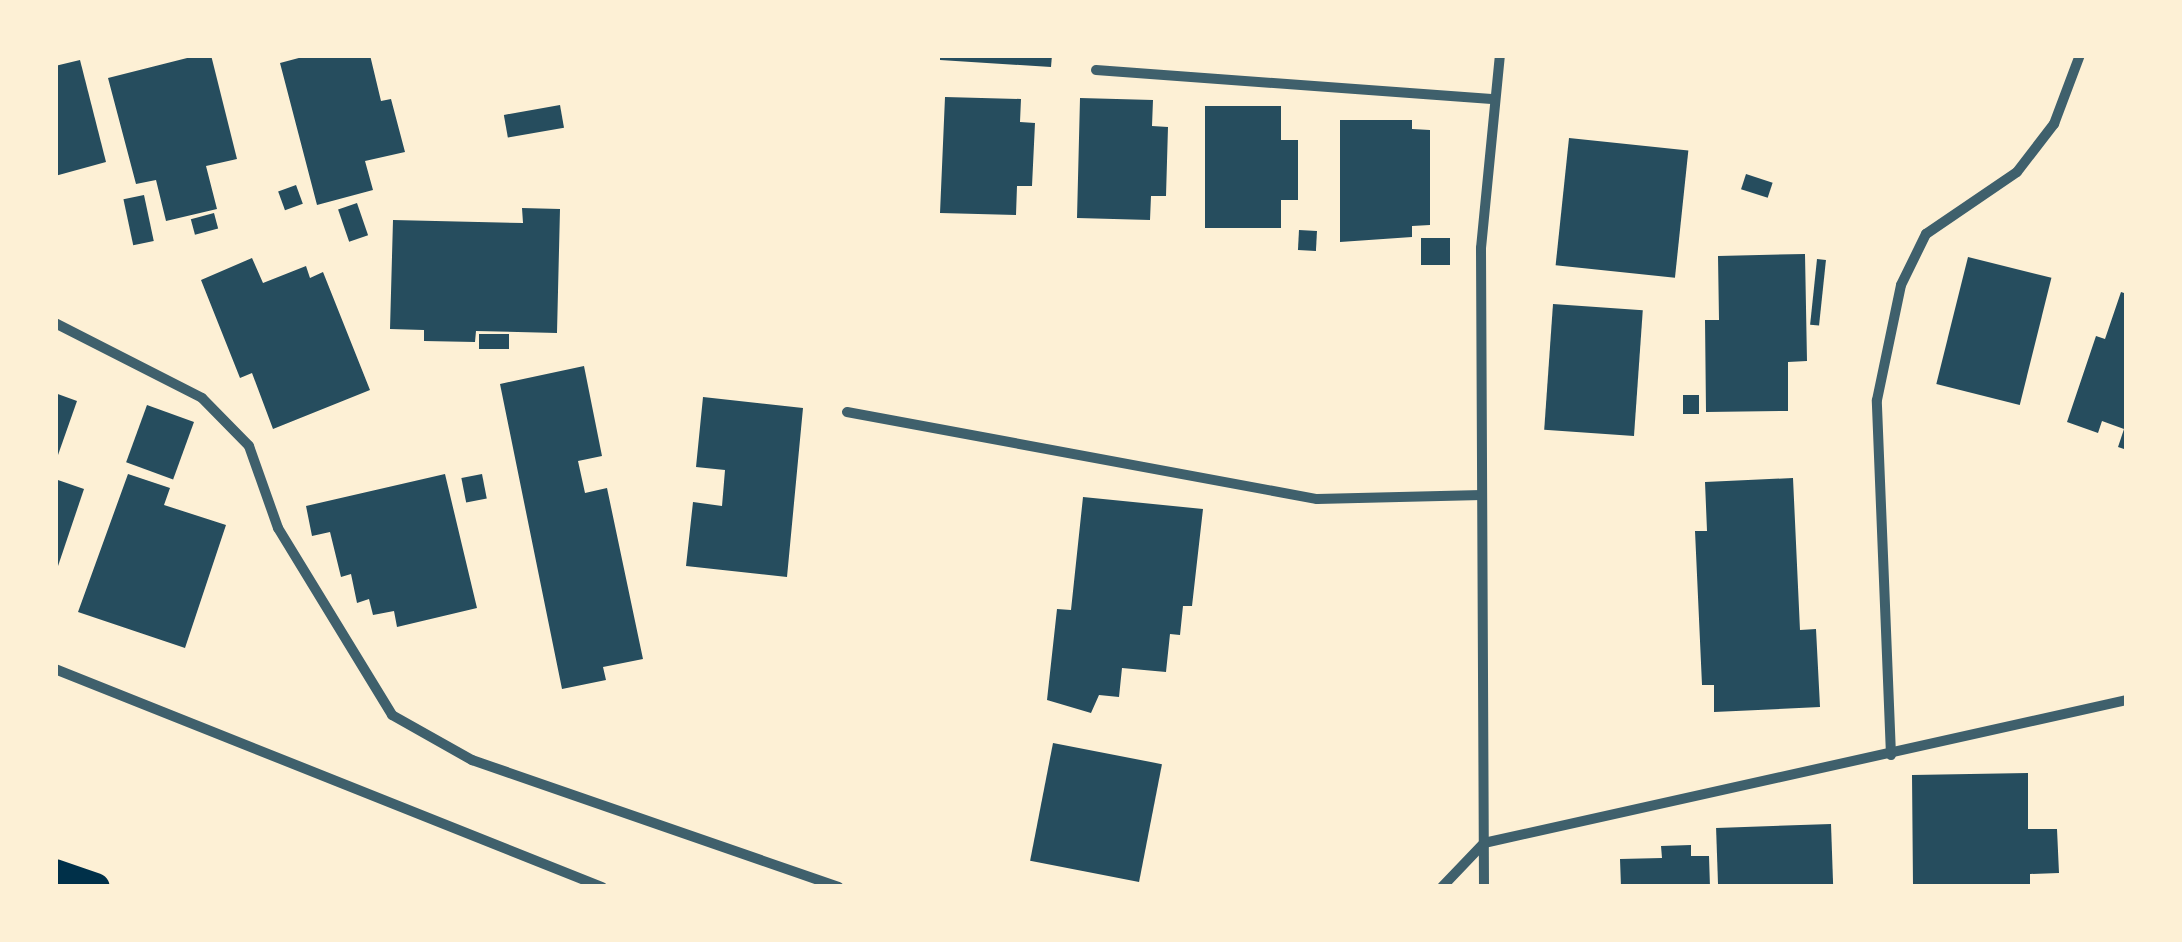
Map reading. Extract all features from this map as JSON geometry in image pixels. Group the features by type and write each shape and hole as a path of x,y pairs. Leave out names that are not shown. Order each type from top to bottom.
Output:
{"highway":[{"path":"55,872 96,887"}],"street":[{"path":"1484,887 1481,248 1500,55"},
{"path":"1891,754 1878,400 1902,285 1926,234 2017,172 2054,124 2080,55"},
{"path":"1096,70 1495,99"},
{"path":"55,323 202,398 249,446 278,528 392,715 472,760 839,887"},
{"path":"846,412 1316,499 1482,495"},
{"path":"55,669 602,887"},
{"path":"1442,887 1484,843 2127,700"}],"building":[{"path":"211,55 237,159 206,166 217,209 166,221 156,180 136,184 108,78"},
{"path":"310,55 370,55 381,101 391,99 405,152 365,161 373,190 317,205 280,63"},
{"path":"940,55 1052,55 1051,67 940,60"},
{"path":"80,60 106,162 55,176 55,66"},
{"path":"945,97 1021,99 1020,122 1035,123 1032,186 1017,186 1016,215 940,213"},
{"path":"1080,98 1153,100 1152,126 1168,127 1166,196 1151,196 1150,220 1077,218"},
{"path":"560,105 564,128 508,138 504,115"},
{"path":"1205,106 1281,106 1281,140 1298,140 1298,200 1281,200 1281,228 1205,228"},
{"path":"1340,120 1412,120 1412,129 1430,130 1430,225 1412,226 1412,237 1340,242"},
{"path":"1569,138 1688,151 1675,278 1556,265"},
{"path":"1746,174 1773,183 1768,198 1741,189"},
{"path":"296,185 303,204 285,210 278,191"},
{"path":"144,195 154,241 133,245 123,199"},
{"path":"357,203 368,235 349,242 338,210"},
{"path":"522,208 560,209 557,333 476,331 475,342 424,341 424,330 390,329 393,220 523,223"},
{"path":"214,213 218,228 195,235 191,219"},
{"path":"1299,230 1317,231 1316,251 1298,250"},
{"path":"1421,238 1450,238 1450,265 1421,265"},
{"path":"1805,254 1807,361 1788,362 1788,411 1706,412 1705,320 1719,320 1718,256"},
{"path":"1968,257 2051,278 2020,405 1936,384"},
{"path":"252,258 263,283 306,266 310,278 323,272 370,390 273,429 252,373 240,378 201,280"},
{"path":"1817,259 1826,260 1819,326 1810,325"},
{"path":"2121,292 2127,294 2127,450 2118,447 2124,429 2102,421 2098,433 2067,422 2096,336 2105,339"},
{"path":"1553,304 1643,310 1634,436 1544,430"},
{"path":"479,334 509,334 509,349 479,349"},
{"path":"584,366 602,456 578,461 585,493 607,488 643,659 603,667 606,680 562,689 500,384"},
{"path":"55,393 77,401 58,455 55,454"},
{"path":"1683,395 1699,395 1699,414 1683,414"},
{"path":"703,397 803,408 787,577 686,566 693,502 722,506 725,470 696,467"},
{"path":"147,405 194,422 173,479 126,462"},
{"path":"128,474 170,488 164,505 226,525 185,648 78,612"},
{"path":"445,474 477,608 397,627 394,611 373,615 369,599 357,603 351,574 341,577 330,532 312,536 306,506"},
{"path":"482,474 487,499 466,503 461,478"},
{"path":"1793,478 1800,630 1816,629 1820,707 1714,712 1714,685 1702,685 1695,531 1707,531 1705,482"},
{"path":"55,479 84,489 56,572 55,572"},
{"path":"1083,497 1203,509 1192,606 1183,606 1180,635 1170,634 1166,672 1122,668 1119,697 1099,695 1091,713 1047,700 1057,609 1071,610"},
{"path":"1053,743 1162,764 1139,882 1030,861"},
{"path":"2028,773 2028,829 2057,829 2059,873 2030,874 2030,887 1913,887 1912,775"},
{"path":"1831,824 1833,887 1718,887 1716,828"},
{"path":"1691,845 1691,856 1709,856 1710,887 1621,887 1620,859 1662,858 1661,846"}]}
